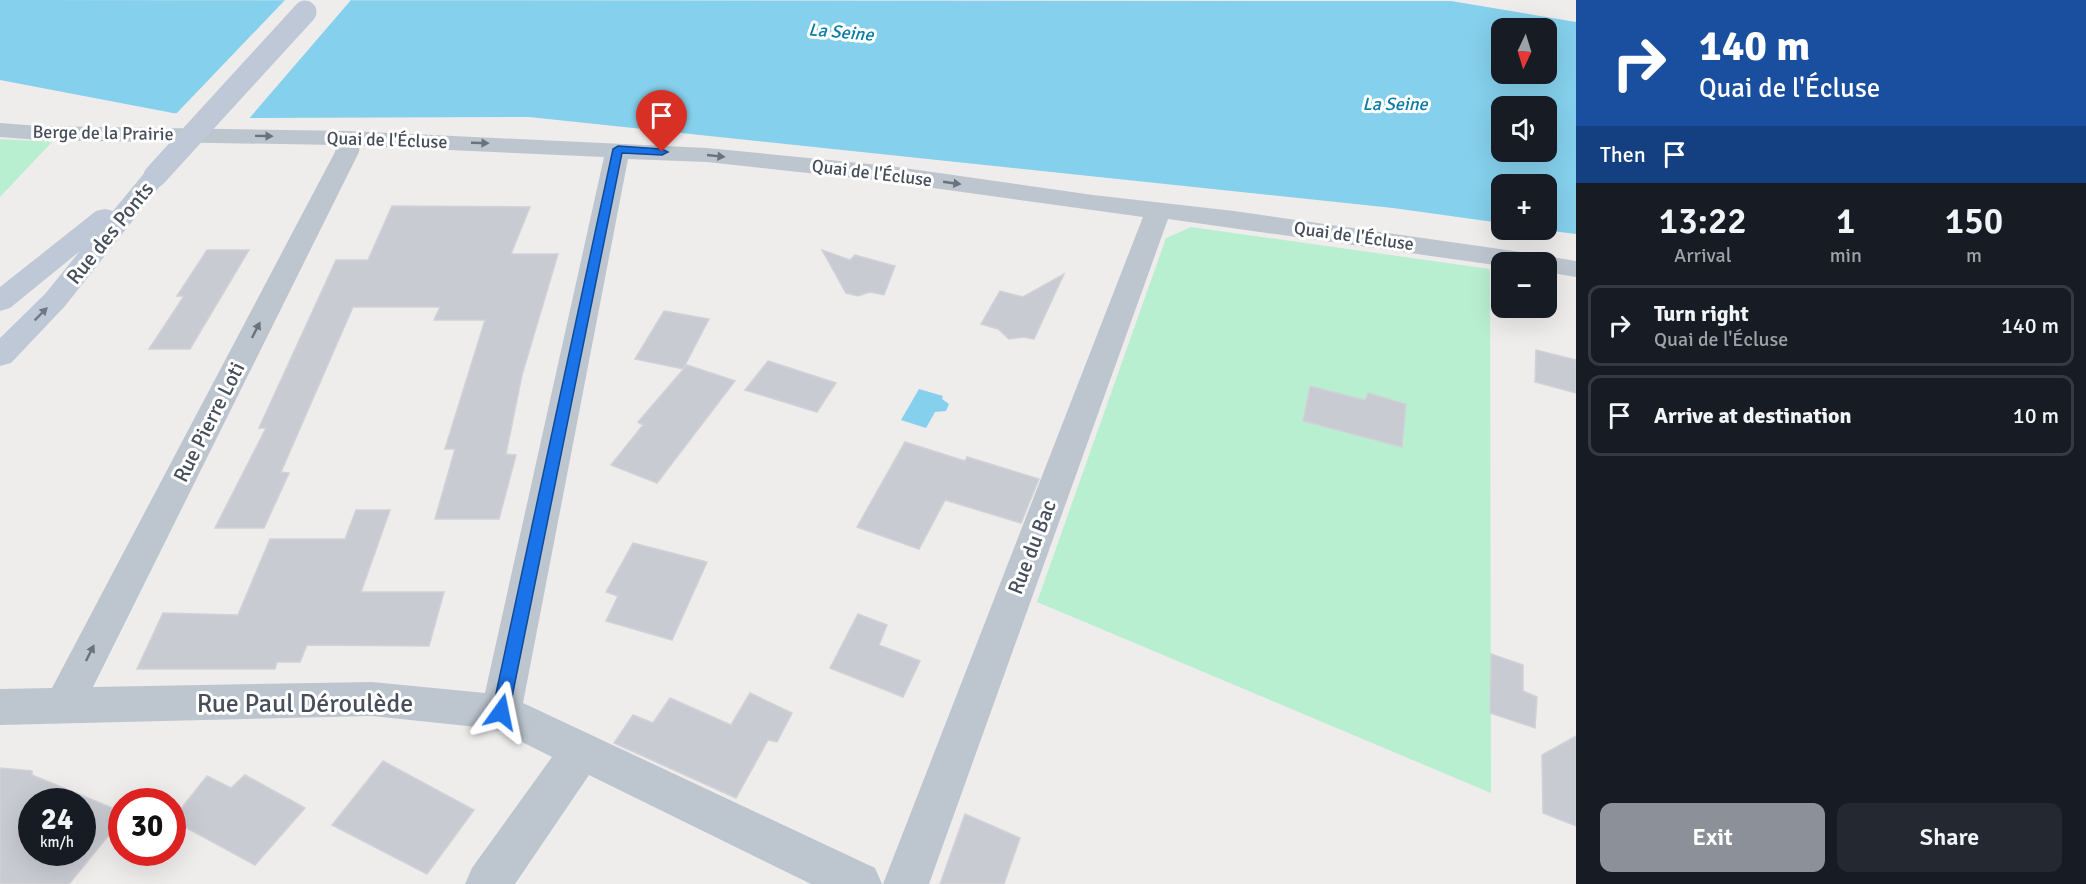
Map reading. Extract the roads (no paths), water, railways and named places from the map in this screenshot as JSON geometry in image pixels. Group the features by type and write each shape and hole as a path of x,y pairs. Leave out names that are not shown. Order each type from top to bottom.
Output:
{"main road":[{"path":"155,176 316,0"},
{"name":"Rue des Ponts","path":"0,302 155,176"},
{"name":"Rue des Ponts","path":"0,356 55,300 155,176"}],"street":[{"name":"Berge de la Prairie","path":"0,130 39,133 205,135"},
{"name":"Quai de l'Écluse","path":"205,135 349,138 707,155 890,174 1158,211 1234,219 1491,256"},
{"name":"Rue Pierre Loti","path":"64,705 347,152 349,138"},
{"path":"501,712 618,149"},
{"name":"Rue du Bac","path":"906,884 1158,211"},
{"path":"1557,265 1576,268"},
{"name":"Rue Paul Déroulède","path":"0,707 372,699 501,712 859,884"},
{"path":"488,884 581,751"}],"water":[{"name":"La Seine","path":"0,0 1451,1 1552,18 1491,18 1491,84 1557,84 1557,19 1576,22 1576,234 1557,232 1557,174 1491,174 1491,222 1393,208 529,117 248,118 173,113 0,80"},
{"path":"919,389 943,396 942,399 949,404 946,411 935,412 926,428 901,420"}]}
